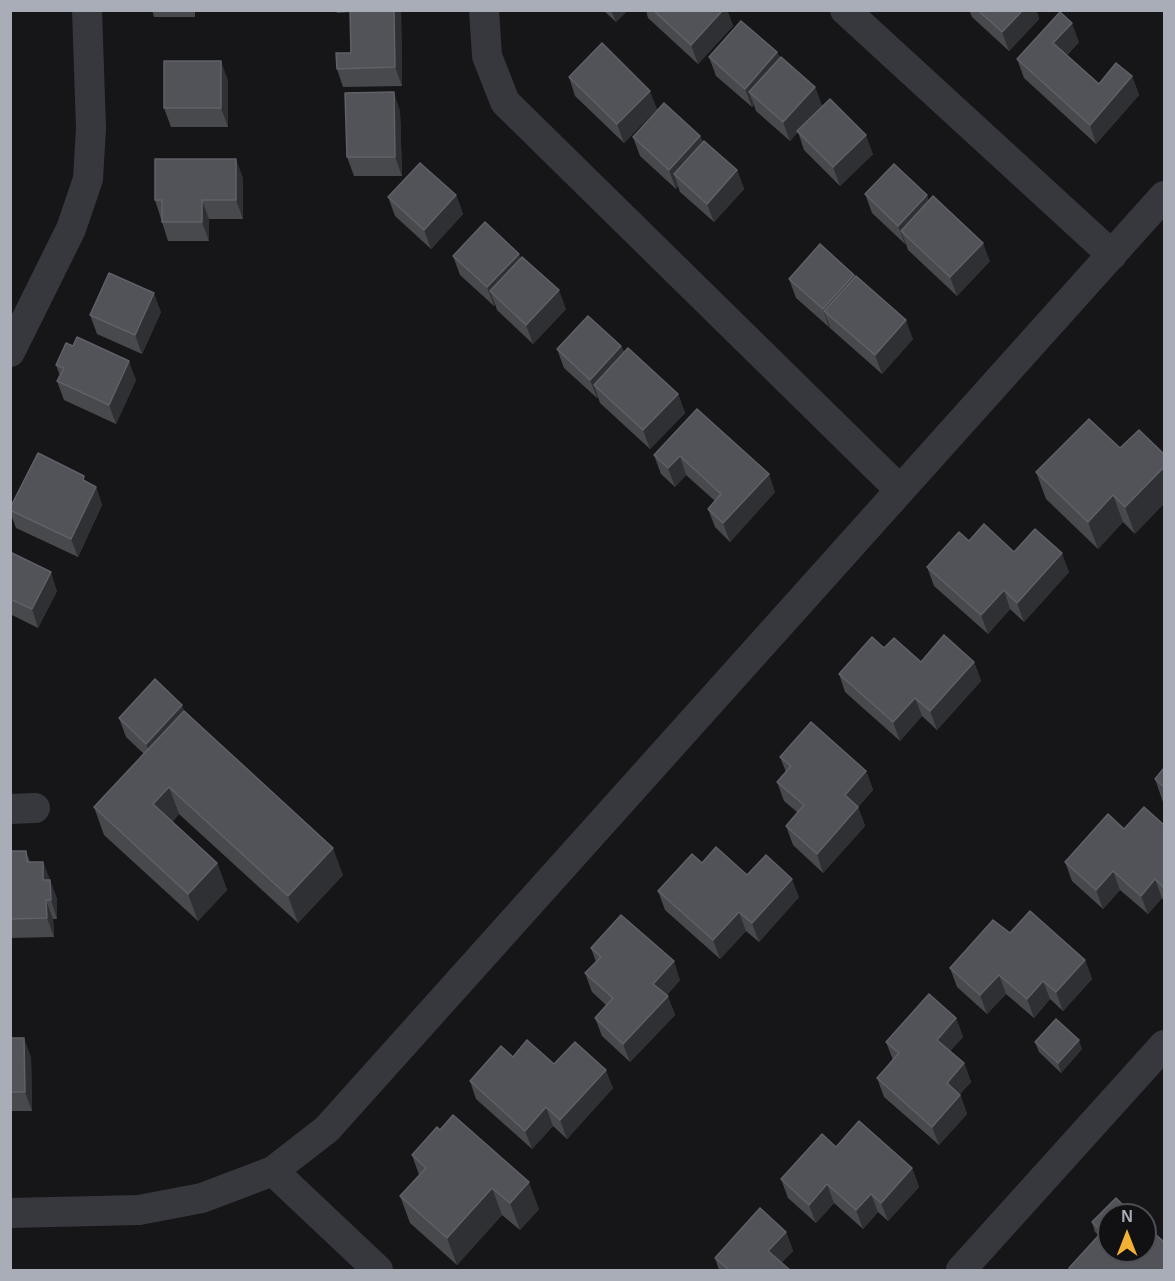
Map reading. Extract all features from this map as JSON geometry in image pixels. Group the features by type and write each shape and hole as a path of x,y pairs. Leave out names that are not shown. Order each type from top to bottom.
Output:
{"street":[{"path":"10,352 71,229 88,180 91,128 87,10"},
{"path":"484,10 487,56 505,102 900,490"},
{"path":"845,10 1112,255"},
{"path":"10,1213 139,1210 202,1198 273,1171 327,1129 1164,196"},
{"path":"961,1270 1164,1045"},
{"path":"273,1171 378,1270"}],"building":[{"path":"350,10 394,10 395,67 337,69 336,53 351,53"},
{"path":"653,10 723,10 691,45"},
{"path":"978,10 1023,10 1002,32"},
{"path":"1060,12 1072,23 1053,43 1099,84 1116,63 1132,76 1090,125 1017,59"},
{"path":"741,21 777,52 745,89 709,57"},
{"path":"602,43 650,91 617,124 569,77"},
{"path":"781,57 815,87 783,122 749,92"},
{"path":"164,61 221,61 221,108 164,108"},
{"path":"394,92 395,157 347,157 345,93"},
{"path":"830,99 866,135 833,167 797,131"},
{"path":"664,103 700,136 669,170 633,137"},
{"path":"704,141 737,170 707,204 674,174"},
{"path":"155,159 236,159 236,200 202,200 202,222 162,222 162,200 155,200"},
{"path":"420,163 456,195 424,230 388,197"},
{"path":"894,164 927,195 898,226 865,194"},
{"path":"933,196 983,243 950,277 901,231"},
{"path":"485,222 519,254 487,287 453,256"},
{"path":"820,244 854,275 823,309 789,279"},
{"path":"522,257 559,290 526,325 490,291"},
{"path":"109,273 154,293 135,335 90,315"},
{"path":"856,276 906,320 875,355 824,311"},
{"path":"588,316 621,346 590,380 557,349"},
{"path":"77,337 129,361 109,405 57,381 64,368 56,365 66,343 73,346"},
{"path":"628,348 678,394 643,430 594,385"},
{"path":"697,409 769,474 723,523 708,509 721,494 680,456 668,468 654,455"},
{"path":"1089,419 1120,448 1139,430 1164,454 1164,467 1125,507 1113,495 1088,522 1036,472"},
{"path":"38,453 84,476 83,480 96,487 71,539 10,510"},
{"path":"984,524 1014,552 1035,529 1062,553 1017,603 1004,590 981,615 927,567 959,532 969,541"},
{"path":"10,552 51,572 32,609 10,599"},
{"path":"944,635 974,662 930,711 915,698 893,722 839,674 872,637 884,648 894,638 921,662"},
{"path":"155,679 182,705 146,744 119,718"},
{"path":"184,711 333,848 288,896 169,787 153,804 217,863 188,894 94,807"},
{"path":"811,722 866,771 845,795 858,807 817,854 786,826 804,805 777,782 791,766 780,757"},
{"path":"1164,768 1164,787 1155,779"},
{"path":"1144,807 1164,825 1164,888 1155,879 1141,896 1113,871 1096,890 1065,862 1108,814 1124,829"},
{"path":"716,847 747,875 766,855 792,879 752,923 739,912 713,940 658,891 692,854 702,863"},
{"path":"10,851 26,851 27,862 43,862 43,880 50,880 51,900 46,900 47,918 10,919"},
{"path":"1030,911 1085,960 1056,992 1043,981 1027,999 999,975 980,995 950,968 993,920 1010,933"},
{"path":"621,915 674,961 653,984 668,996 623,1044 595,1018 613,998 585,973 601,957 591,948"},
{"path":"929,994 956,1018 937,1040 964,1063 947,1083 960,1095 932,1127 877,1078 899,1053 886,1042"},
{"path":"1056,1019 1079,1040 1058,1063 1035,1042"},
{"path":"10,1038 24,1038 25,1092 10,1092"},
{"path":"527,1040 554,1064 575,1042 606,1070 560,1120 546,1107 525,1131 470,1081 501,1046 513,1057"},
{"path":"453,1115 529,1182 510,1203 492,1188 447,1238 400,1196 426,1168 412,1155 437,1127 440,1130"},
{"path":"859,1121 912,1168 881,1203 871,1194 856,1210 827,1184 809,1205 781,1179 822,1134 836,1147"},
{"path":"1116,1198 1121,1203 1111,1203"},
{"path":"760,1208 786,1232 768,1251 790,1270 726,1270 728,1269 715,1258"},
{"path":"1097,1217 1097,1227 1092,1222"},
{"path":"1157,1236 1164,1242 1164,1270 1071,1270 1069,1268 1097,1237 1097,1263 1157,1263"}]}
